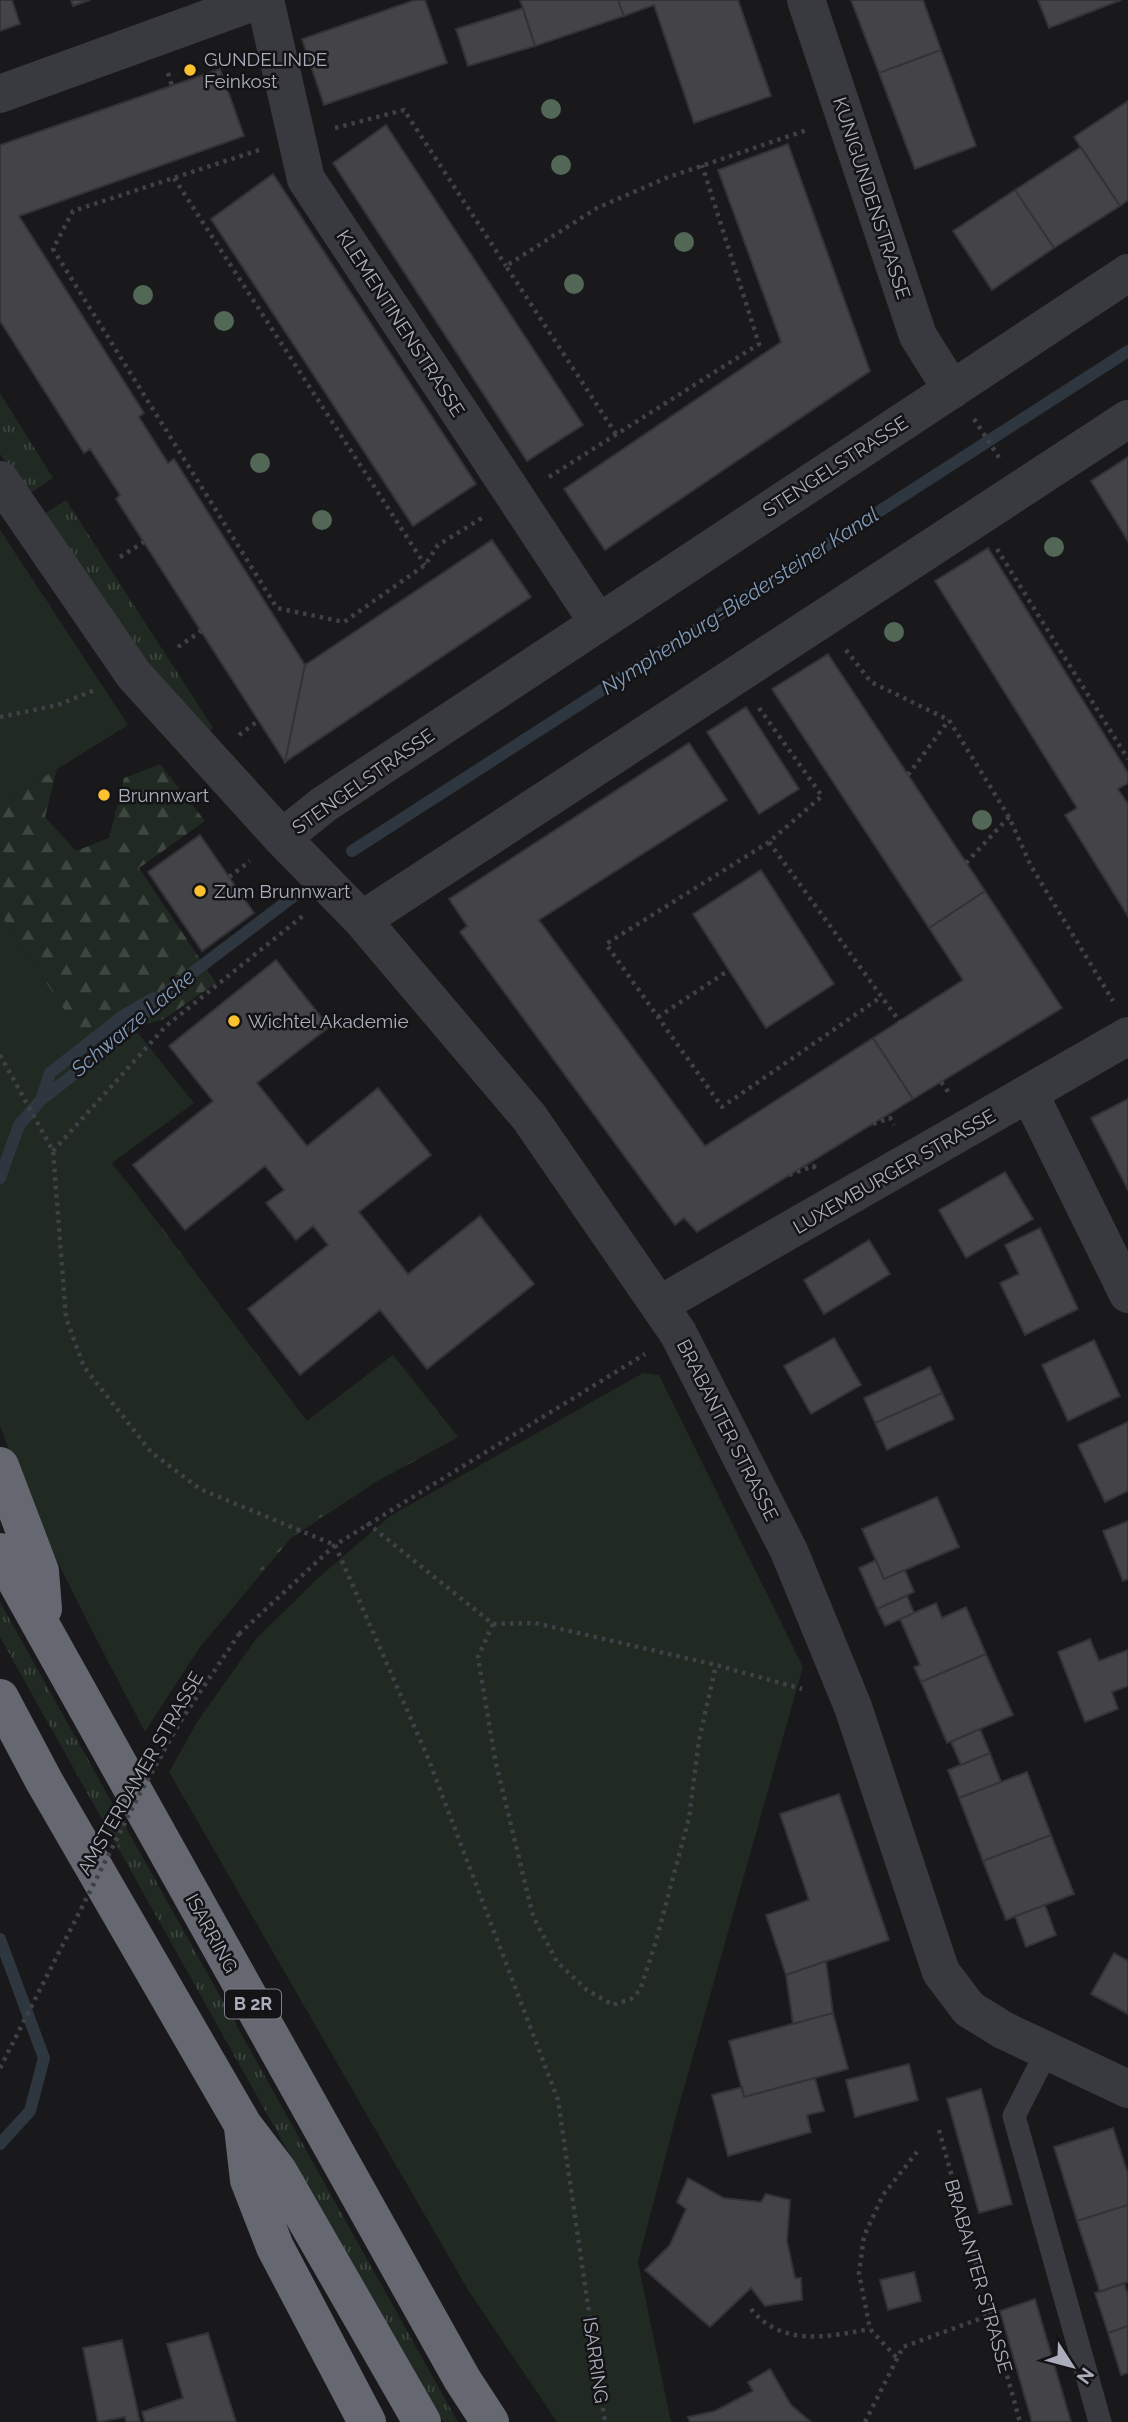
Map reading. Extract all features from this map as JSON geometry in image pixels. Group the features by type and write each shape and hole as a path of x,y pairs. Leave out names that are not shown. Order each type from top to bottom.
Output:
{"highway":[{"path":"0,1466 40,1571 45,1628"},
{"name":"ISARRING","path":"0,1552 45,1628 463,2379 490,2422"},
{"path":"0,1698 44,1781 145,1950 243,2125 278,2171 422,2422"},
{"path":"243,2125 249,2180 275,2247 367,2422"},
{"path":"463,2379 520,2422"}],"street":[{"path":"0,94 259,0"},
{"name":"KLEMENTINENSTRASSE","path":"265,0 306,179 597,621"},
{"name":"KUNIGUNDENSTRASSE","path":"806,0 918,337 963,404"},
{"name":"STENGELSTRASSE","path":"362,920 282,838 323,804 597,621 963,404 1128,273"},
{"path":"362,920 1128,419"},
{"path":"0,480 134,675 282,838"},
{"name":"BRABANTER STRASSE","path":"362,920 529,1117 669,1319 789,1551 853,1707 941,1972 969,2009 1046,2051"},
{"name":"LUXEMBURGER STRASSE","path":"669,1319 1029,1093 1122,1020"},
{"path":"1029,1093 1128,1294"},
{"path":"1046,2051 1128,2089"}],"lane":[{"path":"1046,2051 1014,2116 1100,2422"}],"path":[{"path":"617,434 404,110 297,138 73,211 53,249 277,608 344,622 425,565 438,545 516,498 760,344 702,165"},
{"path":"506,267 597,208 702,165 845,117"},
{"path":"174,178 425,565"},
{"path":"963,404 1004,464"},
{"path":"976,517 1128,759"},
{"path":"120,557 144,542"},
{"path":"822,618 871,682 949,720 1009,817 1031,866 1122,1020"},
{"path":"178,647 201,631"},
{"path":"0,718 58,705 134,675"},
{"path":"735,675 822,796 769,842 606,944 722,1107 881,997"},
{"path":"908,775 949,720"},
{"path":"966,863 1009,817"},
{"path":"769,842 900,1022"},
{"path":"53,1151 166,1026 333,890"},
{"path":"658,1017 729,970"},
{"path":"0,1055 53,1151 66,1318 84,1367 151,1452 200,1489 335,1545"},
{"name":"AMSTERDAMER STRASSE","path":"0,2068 137,1799 180,1722 239,1634 335,1545 669,1319"},
{"path":"367,1523 493,1624 535,1623 789,1684 853,1707"},
{"name":"ISARRING","path":"335,1545 428,1758 558,2100 605,2422"},
{"path":"493,1624 478,1657 495,1759 533,1916 557,1962 587,1990 613,2005 631,1999 640,1990 656,1941 688,1818 699,1740 716,1665"},
{"name":"BRABANTER STRASSE","path":"939,2130 1020,2422"},
{"path":"896,2357 870,2329 859,2273 864,2236 883,2195 917,2152"},
{"path":"751,2309 762,2322 771,2327 803,2337 823,2338 870,2329"},
{"path":"865,2422 902,2347 923,2337 990,2315"}],"green space":[{"path":"0,393 53,478 27,495 0,454"},
{"path":"66,500 213,728 205,733 167,692 41,516"},
{"path":"0,530 128,725 57,769 45,817 76,851 109,838 124,778 160,764 205,821 139,868 216,983 164,1019 119,1032 75,1135 128,1183 307,1421 393,1355 458,1437 376,1482 291,1538 200,1647 0,1426"},
{"path":"0,530 128,725 0,804"},
{"path":"0,914 78,1030 138,1033 194,1103 112,1163 307,1421 393,1355 458,1437 349,1497 289,1540 229,1607 145,1732 49,1543 0,1426"},
{"path":"643,1373 659,1375 803,1667 678,2109 638,2262 671,2422 557,2422 468,2290 169,1772 199,1719 256,1639 317,1579 390,1516"},
{"path":"0,1602 458,2422 443,2422 412,2373 0,1637"}],"building":[{"path":"0,0 12,0 20,24 0,31"},
{"path":"71,0 90,0 73,6"},
{"path":"415,0 425,0 447,63 324,105 302,39"},
{"path":"520,0 618,0 624,16 535,46"},
{"path":"618,0 738,0 771,96 694,123 654,5 624,16"},
{"path":"851,0 923,0 941,50 879,73"},
{"path":"1038,0 1121,0 1049,28"},
{"path":"523,8 535,46 468,66 456,29"},
{"path":"941,50 976,146 915,169 879,73"},
{"path":"220,69 244,136 19,216 144,413 139,417 168,463 174,459 305,665 285,762 116,499 120,495 90,449 84,453 0,321 0,145"},
{"path":"1128,101 1128,200 1120,206 1074,137"},
{"path":"386,125 583,425 527,461 333,163"},
{"path":"788,144 870,371 605,550 564,489 781,342 718,170"},
{"path":"1081,147 1120,206 1054,248 1015,190"},
{"path":"273,174 476,484 413,526 211,219"},
{"path":"1015,190 1054,248 992,290 953,231"},
{"path":"1128,457 1128,541 1091,481"},
{"path":"492,540 531,597 285,762 305,665"},
{"path":"988,548 1128,773 1128,783 1118,789 1128,804 1128,916 1065,815 1077,808 935,581"},
{"path":"828,654 985,891 929,928 772,689"},
{"path":"746,707 799,789 759,814 707,732"},
{"path":"689,743 727,800 539,920 705,1146 873,1038 913,1099 697,1232 684,1218 675,1225 460,932 467,926 449,899"},
{"path":"200,835 254,913 202,951 148,872"},
{"path":"761,870 834,984 766,1028 693,914"},
{"path":"985,891 1062,1008 913,1099 873,1038 963,980 929,928"},
{"path":"276,960 329,1027 257,1083 307,1146 378,1088 431,1155 359,1212 408,1274 480,1216 534,1284 427,1369 380,1310 300,1375 248,1309 328,1245 313,1226 296,1240 266,1203 284,1190 265,1166 185,1230 133,1165 213,1101 169,1046"},
{"path":"1128,1099 1128,1190 1091,1118"},
{"path":"1005,1172 1033,1219 966,1258 939,1210"},
{"path":"1040,1228 1078,1309 1025,1335 1000,1283 1019,1274 1005,1245"},
{"path":"869,1240 890,1274 824,1314 804,1280"},
{"path":"834,1338 861,1385 811,1414 784,1366"},
{"path":"1094,1340 1120,1396 1068,1421 1042,1365"},
{"path":"930,1367 942,1393 875,1423 864,1398"},
{"path":"942,1393 954,1419 887,1450 875,1423"},
{"path":"1128,1422 1128,1491 1105,1502 1078,1445"},
{"path":"937,1497 959,1547 884,1579 862,1529"},
{"path":"1128,1521 1128,1579 1123,1581 1103,1531"},
{"path":"876,1560 884,1579 905,1570 914,1592 877,1609 859,1568"},
{"path":"907,1596 914,1613 885,1626 877,1609"},
{"path":"936,1603 942,1618 966,1607 986,1654 921,1682 914,1667 920,1665 900,1619"},
{"path":"1090,1639 1099,1661 1128,1650 1128,1686 1112,1692 1118,1709 1085,1722 1058,1652"},
{"path":"986,1654 1013,1715 947,1743 921,1682"},
{"path":"980,1729 990,1753 961,1765 951,1742"},
{"path":"990,1753 1001,1782 959,1798 948,1770"},
{"path":"1027,1772 1051,1835 983,1861 959,1798"},
{"path":"839,1794 889,1940 786,1975 766,1915 809,1900 780,1814"},
{"path":"1051,1835 1074,1894 1006,1920 983,1861"},
{"path":"1045,1905 1056,1935 1026,1947 1015,1916"},
{"path":"1114,1953 1128,1961 1128,2014 1091,1994"},
{"path":"826,1961 833,2013 793,2024 786,1975"},
{"path":"833,2013 848,2069 744,2097 729,2041"},
{"path":"909,2064 918,2100 855,2117 846,2080"},
{"path":"815,2078 824,2111 807,2115 811,2132 728,2156 712,2095 742,2087 744,2097"},
{"path":"981,2089 1012,2204 979,2213 947,2099"},
{"path":"1113,2128 1128,2174 1128,2205 1077,2221 1054,2147"},
{"path":"688,2178 724,2198 761,2202 766,2194 790,2200 787,2241 795,2278 801,2278 802,2300 765,2306 751,2288 710,2327 645,2270 670,2245 686,2209 677,2202"},
{"path":"1128,2205 1128,2282 1100,2292 1077,2221"},
{"path":"914,2272 921,2301 888,2310 880,2280"},
{"path":"1124,2283 1128,2295 1128,2326 1108,2333 1095,2293"},
{"path":"1035,2299 1071,2422 1032,2422 1000,2311"},
{"path":"1128,2326 1128,2373 1121,2375 1108,2333"},
{"path":"208,2333 236,2422 145,2422 142,2412 183,2398 167,2344"},
{"path":"122,2340 140,2422 126,2422 125,2417 98,2422 83,2348"},
{"path":"770,2369 791,2405 811,2422 690,2422 688,2417 715,2411 753,2391 748,2382"}],"waterway":[{"name":"Nymphenburg-Biedersteiner Kanal","path":"352,851 1128,351"},
{"name":"Schwarze Lacke","path":"0,1178 19,1125 41,1100 92,1060 175,986 298,893"},
{"path":"41,1100 50,1073 124,1015 154,998"},
{"name":"Schwarze Lacke","path":"0,1939 44,2058 30,2111 0,2144"}],"place":[{"name":"GUNDELINDE Feinkost","path":"190,70"},
{"name":"Brunnwart","path":"104,795"},
{"name":"Zum Brunnwart","path":"200,891"},
{"name":"Wichtel Akademie","path":"234,1021"}]}
